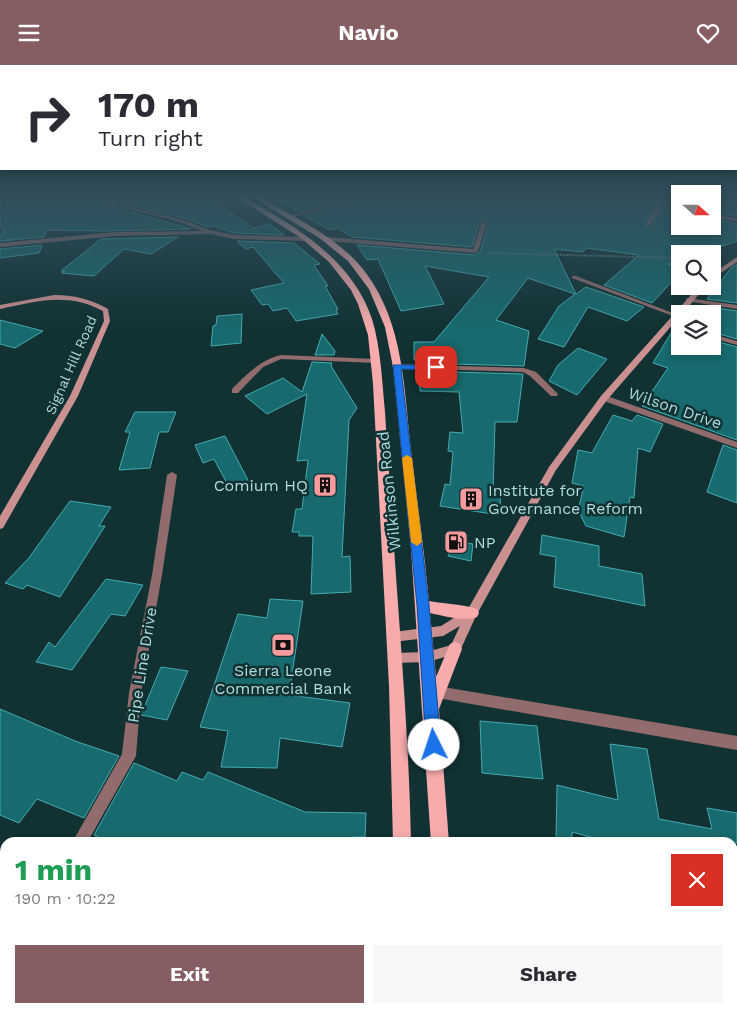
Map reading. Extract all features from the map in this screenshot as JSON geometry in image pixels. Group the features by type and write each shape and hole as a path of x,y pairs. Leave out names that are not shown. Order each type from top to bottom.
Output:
{"main road":[{"name":"Wilkinson Road","path":"309,241 341,269 356,292 368,318 376,361 402,783 402,837"},
{"name":"Wilkinson Road","path":"329,241 353,263 373,287 387,317 396,366 423,605 440,837"},
{"path":"721,271 737,259"},
{"path":"684,305 693,295"},
{"name":"Signal Hill Road","path":"0,307 39,298 70,296 92,301 106,309 107,321 74,396 0,525"},
{"path":"431,709 472,613 552,469 604,398 671,320"},
{"path":"423,605 448,611 472,613"},
{"path":"393,637 426,635 443,631 472,613"},
{"path":"394,658 427,657 455,649"}],"street":[{"path":"0,245 35,241"},
{"path":"355,241 475,251 478,241"},
{"path":"574,277 671,313"},
{"path":"688,300 737,307"},
{"path":"721,339 737,343"},
{"path":"235,391 261,364 270,359 281,357 376,361"},
{"path":"396,366 524,370 533,374 554,394"},
{"name":"Wilson Drive","path":"604,398 737,445"},
{"name":"Pipe Line Drive","path":"82,837 128,756 135,693 158,575 172,475"},
{"path":"437,692 737,743"}],"path":[{"path":"475,251 512,255 671,258"}],"building":[{"path":"98,241 171,241 151,254 124,249 94,276 62,273 65,271 61,271"},
{"path":"237,241 294,243 320,264 314,265 328,286 325,286 338,309 336,310 338,314 296,321 287,308 273,311 268,304 262,305 251,290 284,283 253,247 246,249"},
{"path":"403,241 474,241 472,247"},
{"path":"483,241 736,241 721,246 671,245 671,263 668,264 671,264 671,283 652,303 604,285 639,255 586,248 583,252 554,249 576,294 586,287 644,307 627,321 588,307 564,347 538,339 559,306 575,294 528,278 496,320 529,331 524,366 419,363 419,360 414,360 414,342 434,342 489,277 425,266 444,304 401,311 378,259 367,260 357,245 475,255 480,252"},
{"path":"42,245 39,253 0,258 0,249"},
{"path":"737,264 737,303 707,299 710,295 721,295 721,281 731,268"},
{"path":"721,309 737,311 737,339 721,335"},
{"path":"242,314 241,343 211,346 213,326 216,325 217,316"},
{"path":"0,320 43,331 15,348 0,344"},
{"path":"671,333 671,355 721,355 721,343 737,347 737,440 642,406 668,368 653,363"},
{"path":"322,334 335,351 334,355 315,355"},
{"path":"578,348 607,359 577,395 549,381 558,365"},
{"path":"312,362 332,363 331,366 357,408 349,420 342,557 350,556 351,592 311,594 313,536 299,536 299,532 292,532 296,509 302,509 308,460 297,461 307,394 267,414 245,396 283,378 302,392"},
{"path":"419,371 523,374 517,422 495,422 493,492 501,493 499,515 440,506 445,484 450,485 453,452 448,451 450,432 463,433 459,392 420,391"},
{"path":"135,412 176,412 168,432 159,432 150,468 119,470 130,432 125,432"},
{"path":"613,415 632,421 637,415 663,424 650,452 638,448 634,498 630,497 624,537 586,526 578,510 584,486 572,483 578,450 592,453"},
{"path":"225,436 250,484 231,491 214,459 203,463 195,445"},
{"path":"723,445 737,450 737,503 707,492"},
{"path":"70,501 111,507 99,526 105,526 60,597 27,585 23,589 5,583 28,559"},
{"path":"542,535 599,546 599,566 642,574 645,606 554,587 556,557 540,554"},
{"path":"451,540 473,544 471,561 448,556"},
{"path":"106,579 143,585 125,616 111,614 72,670 36,662 49,642 55,647"},
{"path":"270,599 303,601 289,695 350,703 342,747 280,738 277,768 221,767 228,731 200,727 238,614 267,618"},
{"path":"161,667 188,671 167,720 141,715"},
{"path":"0,709 75,741 119,756 84,818 37,799 19,823 0,815"},
{"path":"480,721 537,726 543,779 482,773"},
{"path":"610,744 647,749 659,819 712,829 707,808 737,813 737,837 590,837 572,832 572,837 556,837 557,785 618,800"},
{"path":"134,763 177,781 182,772 203,780 208,772 305,812 366,813 365,837 98,837 94,835"}],"slow traffic":[{"path":"407,458 417,542"}],"place":[{"name":"Comium HQ","path":"325,485"},
{"name":"Institute for Governance Reform","path":"471,499"},
{"name":"NP","path":"456,542"},
{"name":"Sierra Leone Commercial Bank","path":"283,645"}],"route":[{"path":"434,745 426,635 413,504 396,366 436,367"}]}
